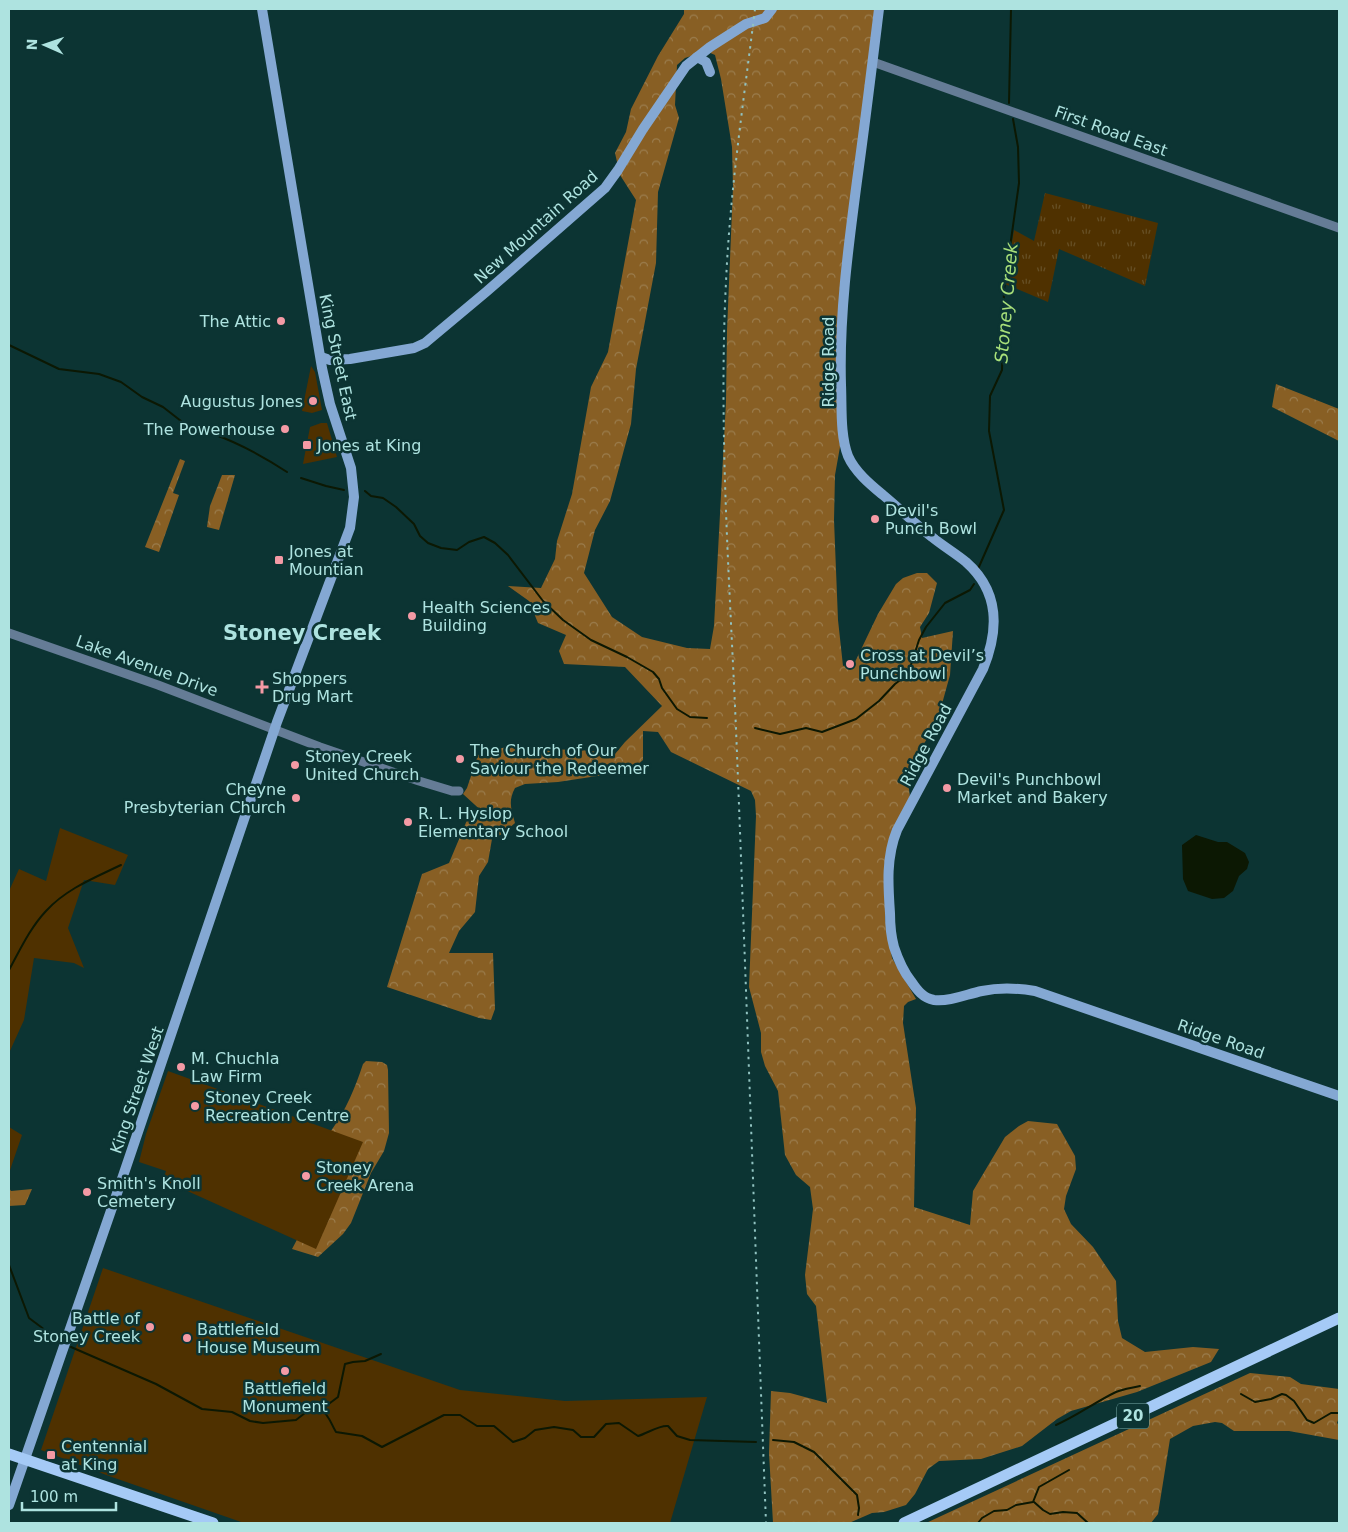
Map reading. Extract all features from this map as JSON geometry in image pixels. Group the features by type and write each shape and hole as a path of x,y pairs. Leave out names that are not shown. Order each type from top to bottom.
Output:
{"main road":[{"name":"King Street East","path":"262,9 320,357 330,404 351,468 354,497 350,528 275,729"},
{"name":"New Mountain Road","path":"320,357 330,360 350,359 408,349 426,343 605,188 686,66 746,24 764,18 772,9"},
{"name":"Ridge Road","path":"879,9 845,275 841,364 846,446 849,457 869,482 924,531 966,562 976,573 986,587 992,604 995,622 990,651 983,669 892,842 888,868 889,899 892,938 900,962 917,990 929,999 951,999 997,988 1036,991 1339,1096"},
{"path":"697,57 707,64 710,72"},
{"name":"King Street West","path":"25,1459 275,729"},
{"name":"20","path":"904,1523 1339,1318"},
{"path":"9,1454 213,1523"},
{"path":"9,1506 25,1459"}],"street":[{"name":"First Road East","path":"872,62 1339,228"},
{"name":"Lake Avenue Drive","path":"9,633 158,685 320,747 419,781 452,791 459,791"}],"green space":[{"path":"684,9 878,9 841,294 843,430 835,475 834,520 838,620 843,666 855,662 878,614 896,584 903,578 917,573 927,573 937,583 929,613 920,627 922,638 953,631 950,675 937,722 907,772 910,798 885,860 885,917 892,958 916,999 904,1006 903,1023 916,1108 914,1207 970,1225 973,1191 1005,1137 1028,1121 1057,1124 1075,1156 1076,1169 1066,1196 1064,1209 1071,1224 1093,1247 1116,1281 1118,1321 1122,1338 1145,1352 1193,1347 1219,1349 1211,1362 1137,1392 1071,1411 1057,1419 1022,1446 981,1459 939,1461 928,1469 915,1494 906,1505 884,1512 872,1513 849,1523 773,1523 769,1453 771,1391 790,1393 827,1403 816,1306 807,1294 805,1275 813,1209 810,1187 796,1175 785,1155 778,1091 765,1066 761,1052 761,1033 749,987 756,816 755,800 751,791 671,752 658,732 643,731 643,760 636,766 617,773 558,782 525,784 515,788 511,809 515,823 502,834 492,839 488,862 479,876 475,912 459,931 449,953 493,953 495,1009 491,1020 479,1018 387,987 422,874 449,863 470,813 486,815 463,794 467,788 478,755 513,745 540,749 581,750 615,754 662,706 625,667 564,664 559,651 566,635 538,623 529,601 508,586 541,588 555,559 557,541 572,494 591,387 608,352 636,200 620,175 615,153 626,132 631,109 658,56 684,14","holes":["706,51 715,55 721,79 732,147 733,187 726,402 714,626 710,649 687,648 642,637 612,617 584,573 595,530 610,501 631,424 636,369 656,263 658,192 679,118 675,105 677,65 685,58"]},
{"path":"1045,193 1158,223 1145,286 1059,249 1048,302 1005,284 1014,230 1034,241"},
{"path":"311,366 315,372 322,410 312,413 302,411"},
{"path":"1276,384 1339,409 1339,441 1272,407"},
{"path":"327,423 337,457 303,464 310,427"},
{"path":"180,459 185,461 173,493 179,495 159,552 145,547"},
{"path":"222,475 235,475 219,530 207,527 210,506"},
{"path":"60,828 128,855 115,885 84,880 68,928 84,968 74,963 34,958 24,1020 9,1053 9,891 19,869 46,881"},
{"path":"366,1061 382,1062 387,1065 388,1070 389,1133 384,1151 371,1173 351,1223 343,1234 318,1257 292,1249 300,1234 331,1131 346,1107 363,1064"},
{"path":"168,1071 363,1142 316,1249 163,1180 166,1171 139,1162 146,1134"},
{"path":"9,1127 22,1135 9,1173"},
{"path":"9,1188 11,1191 32,1189 25,1205 9,1206"},
{"path":"103,1268 460,1390 565,1401 707,1397 670,1523 244,1523 41,1450"},
{"path":"1250,1373 1290,1377 1301,1384 1339,1389 1339,1417 1337,1423 1339,1425 1339,1440 1289,1431 1234,1431 1222,1423 1215,1422 1193,1426 1170,1439 1158,1514 1151,1523 926,1523"}],"shaded area":[{"path":"1196,835 1218,842 1227,842 1245,853 1249,862 1247,869 1239,876 1233,891 1224,898 1212,899 1188,891 1183,879 1182,845"}],"waterway":[{"name":"Stoney Creek","path":"1009,103 1011,9"},
{"name":"Stoney Creek","path":"978,569 1004,510 989,431 990,396 1002,370 1004,290 1019,183 1018,147 1013,119"},
{"name":"Stoney Creek","path":"9,345 59,369 99,374 121,382 142,397 163,407 181,421 182,426 209,433 232,442 287,472"},
{"name":"Stoney Creek","path":"301,478 344,490"},
{"name":"Stoney Creek","path":"365,491 371,496 383,498 396,507 414,524 420,536 428,543 441,548 457,550 469,542 484,537 495,543 508,555 543,601 563,620 591,640 653,672 677,709 690,717 707,718"},
{"name":"Stoney Creek","path":"755,728 780,734 806,728 822,732 856,719 908,674 919,640 926,627 945,603 970,590 974,584"},
{"path":"9,970 35,925 54,903 81,885 121,865"},
{"path":"9,1265 29,1318 61,1342"},
{"path":"71,1347 156,1384 202,1409 232,1412 250,1421 263,1423 296,1420 310,1409 321,1409 336,1432 362,1436 382,1447 444,1415 460,1415 477,1426 494,1426 513,1442 525,1438 535,1430 554,1427 573,1430 581,1437 594,1437 606,1424 619,1423 638,1436 657,1428 668,1426 677,1436 690,1440 756,1442"},
{"path":"322,1409 338,1397 345,1364 365,1361 381,1354"},
{"path":"1056,1425 1116,1392 1140,1386"},
{"path":"1241,1394 1255,1402 1271,1399 1282,1394 1286,1395 1294,1401 1307,1420 1314,1423 1331,1413 1339,1413"},
{"path":"773,1440 794,1442 814,1452 857,1495 858,1515"},
{"path":"978,1523 982,1518 994,1511 1007,1510 1016,1505 1033,1502 1039,1487 1069,1470"},
{"path":"1034,1502 1050,1514 1063,1512 1077,1513 1088,1523"}],"railway":[{"path":"755,9 738,145 728,248 724,341 724,459 766,1523"}],"place":[{"name":"The Attic","path":"281,321"},
{"name":"Augustus Jones","path":"313,401"},
{"name":"The Powerhouse","path":"285,429"},
{"name":"Jones at King","path":"307,445"},
{"name":"Devil's Punch Bowl","path":"875,519"},
{"name":"Jones at Mountian","path":"279,560"},
{"name":"Health Sciences Building","path":"412,616"},
{"name":"Cross at Devil’s Punchbowl","path":"850,664"},
{"name":"Shoppers Drug Mart","path":"262,687"},
{"name":"The Church of Our Saviour the Redeemer","path":"460,759"},
{"name":"Stoney Creek United Church","path":"295,765"},
{"name":"Devil's Punchbowl Market and Bakery","path":"947,788"},
{"name":"Cheyne Presbyterian Church","path":"296,798"},
{"name":"R. L. Hyslop Elementary School","path":"408,822"},
{"name":"M. Chuchla Law Firm","path":"181,1067"},
{"name":"Stoney Creek Recreation Centre","path":"195,1106"},
{"name":"Stoney Creek Arena","path":"306,1176"},
{"name":"Smith's Knoll Cemetery","path":"87,1192"},
{"name":"Battle of Stoney Creek","path":"150,1327"},
{"name":"Battlefield House Museum","path":"187,1338"},
{"name":"Battlefield Monument","path":"285,1371"},
{"name":"Centennial at King","path":"51,1455"}],"district":[{"name":"Stoney Creek","path":"302,633"}]}
